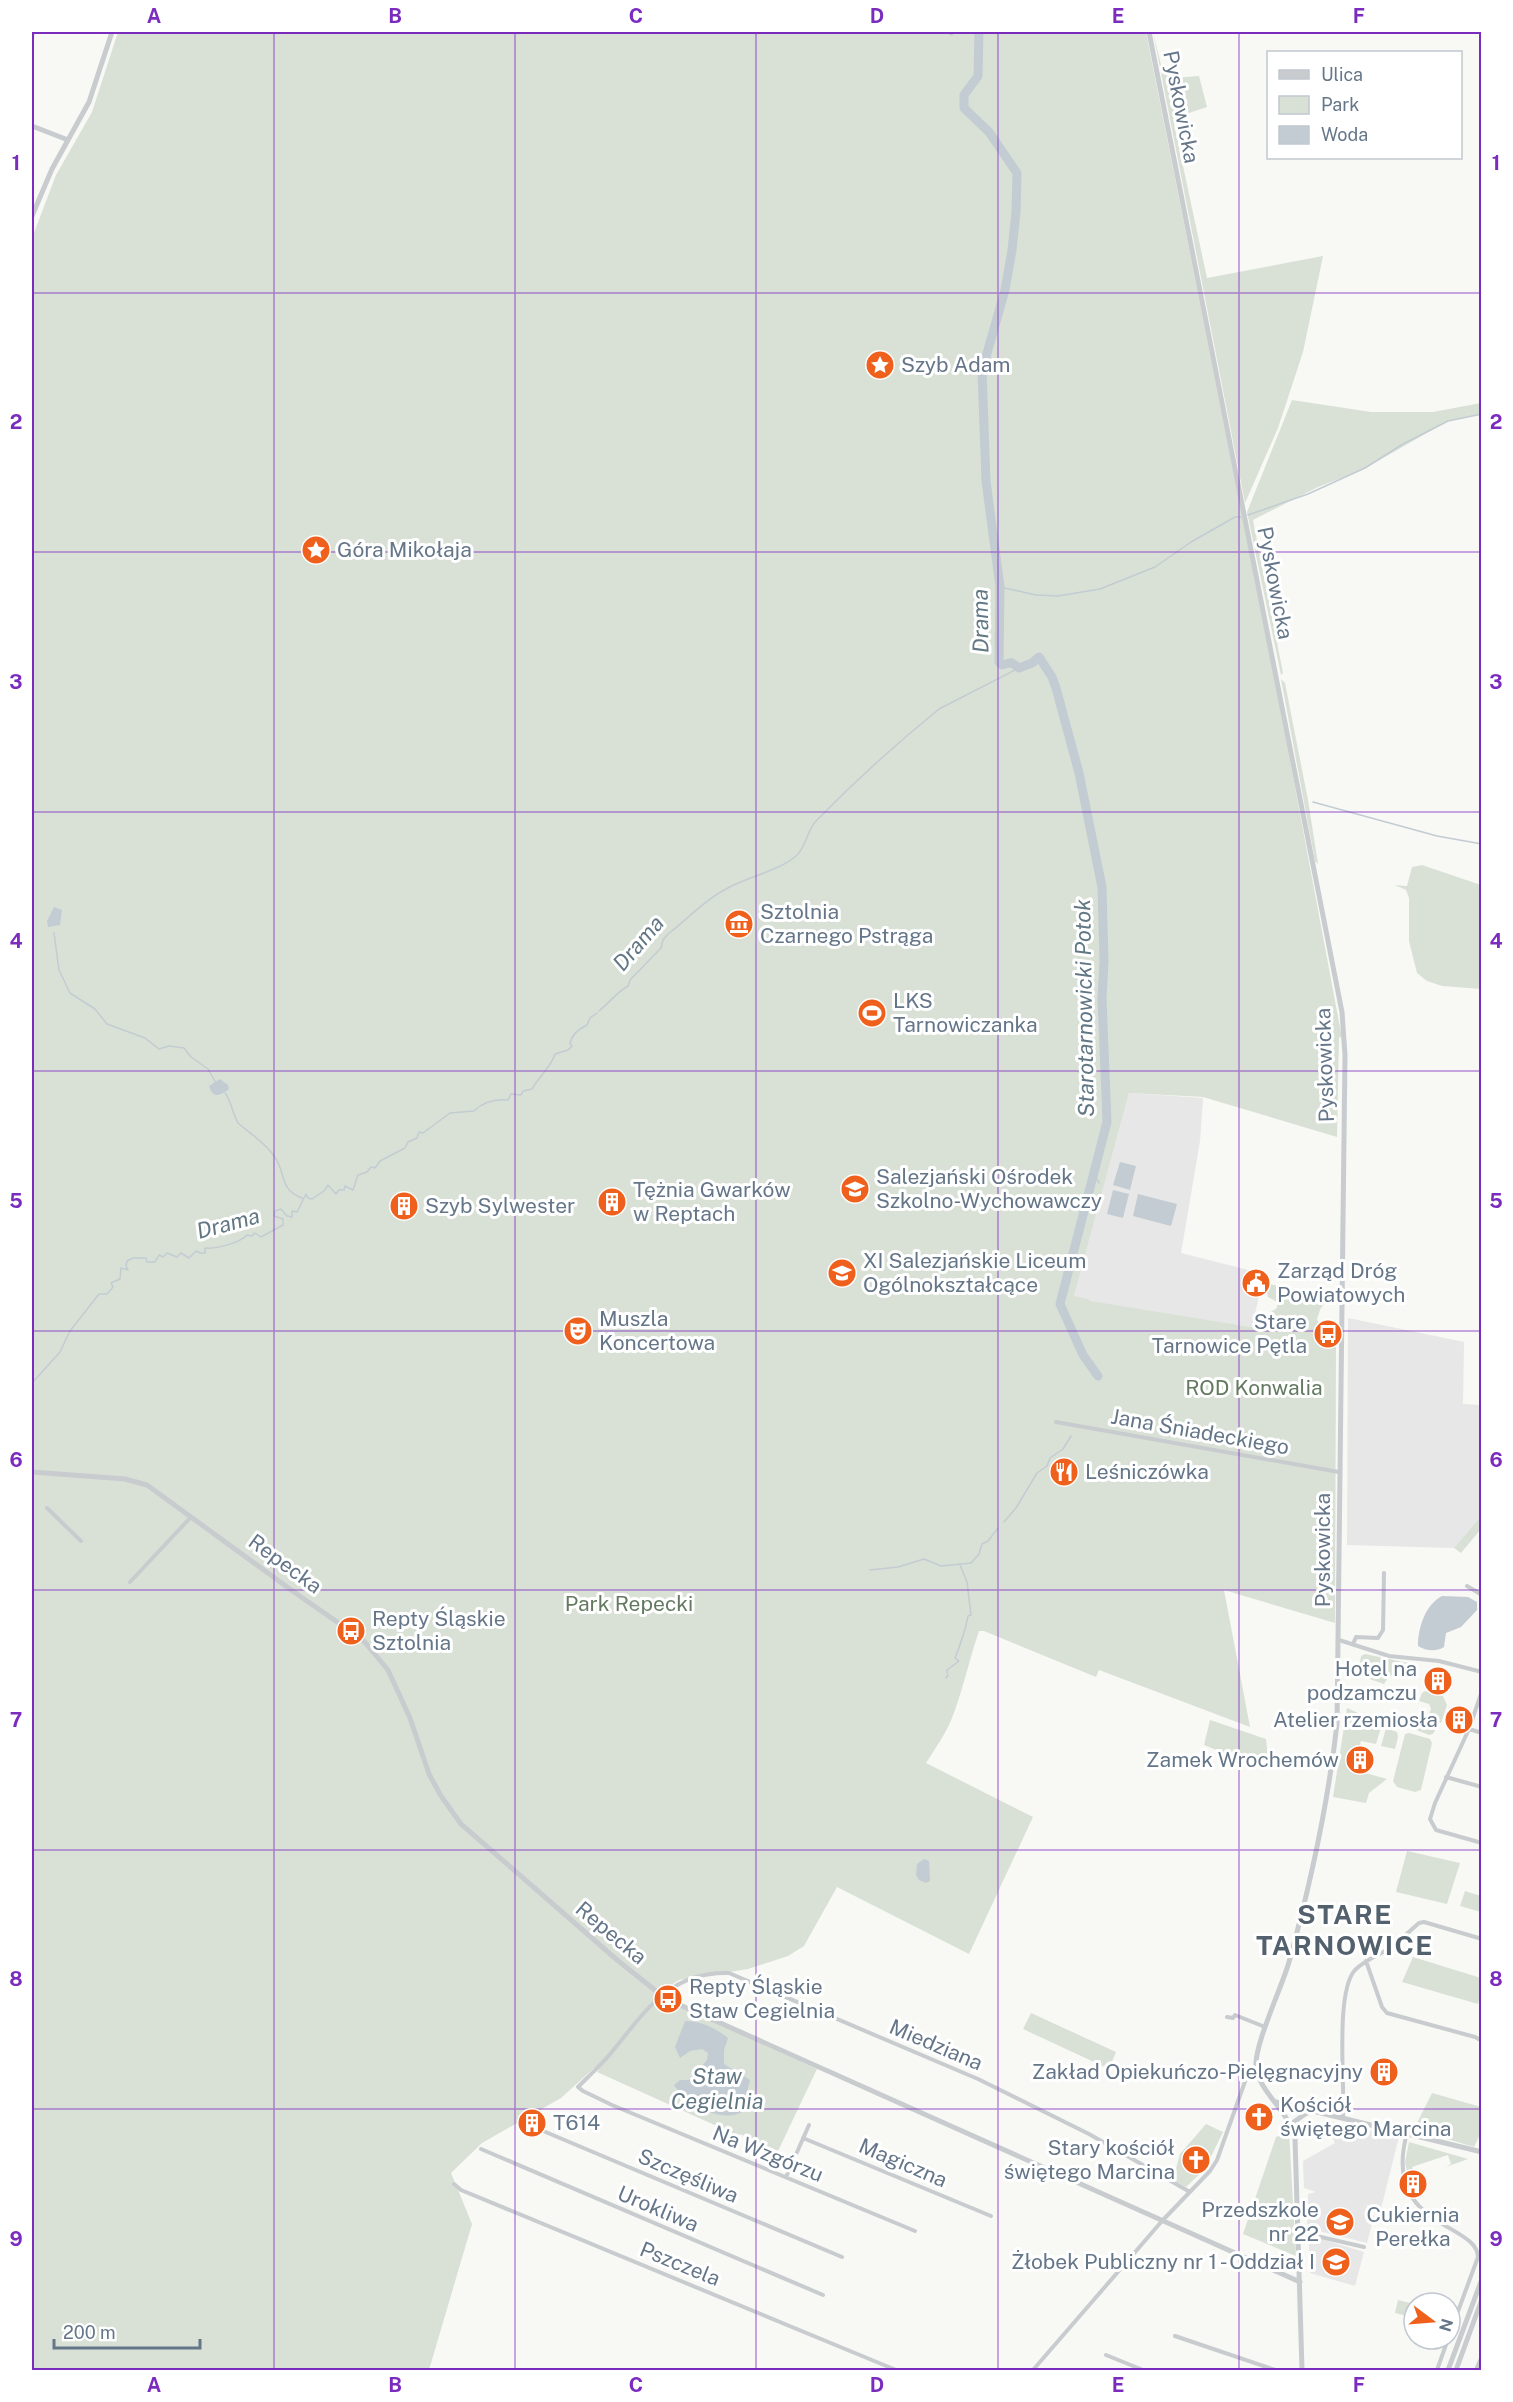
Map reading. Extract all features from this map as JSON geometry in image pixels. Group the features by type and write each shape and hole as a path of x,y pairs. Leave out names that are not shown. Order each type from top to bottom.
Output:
{"street":[{"path":"32,216 52,169 89,102 112,32"},
{"name":"Pyskowicka","path":"1149,32 1342,1012 1344,1055 1339,1472 1339,1709 1328,1788 1288,1964 1257,2056 1257,2070"},
{"path":"32,126 68,141"},
{"name":"Jana Śniadeckiego","path":"1056,1422 1339,1472"},
{"name":"Repecka","path":"32,1472 101,1477 138,1482 152,1488 351,1631 373,1650 388,1670 401,1696 434,1783 461,1824 574,1924 661,1995 1300,2282"},
{"path":"47,1508 81,1541"},
{"path":"130,1582 191,1516"},
{"path":"1353,1644 1356,1637 1378,1638 1383,1630 1384,1573"},
{"path":"1467,1586 1482,1594"},
{"path":"1339,1641 1389,1656 1439,1661 1482,1672"},
{"path":"1482,1691 1469,1729 1431,1814 1432,1825 1436,1830 1482,1843"},
{"path":"1469,1729 1482,1732"},
{"path":"1446,1777 1482,1787"},
{"path":"1343,2117 1343,2010 1350,1977 1366,1961 1388,1949 1419,1923 1424,1922 1482,1939"},
{"path":"1366,1961 1382,2007 1387,2013 1475,2037 1482,2042"},
{"name":"Miedziana","path":"578,2087 603,2063 661,1995 689,1978 722,1973 736,1974 978,2079 1106,2144 1190,2192"},
{"path":"1227,2017 1233,2018 1235,2015 1266,2028"},
{"path":"1033,2370 1162,2221 1210,2171 1217,2160 1247,2076 1257,2070 1261,2080 1291,2124 1296,2147 1302,2370"},
{"name":"Na Wzgórzu","path":"578,2087 612,2105 915,2231"},
{"path":"1276,2102 1408,2132 1482,2152"},
{"path":"1284,2112 1292,2106"},
{"path":"1291,2124 1305,2114 1315,2111"},
{"name":"Szczęśliwa","path":"524,2121 540,2130 842,2257"},
{"path":"786,2177 809,2125"},
{"path":"1408,2132 1402,2164 1413,2201 1428,2216 1471,2241 1477,2248 1478,2257 1462,2300"},
{"name":"Magiczna","path":"803,2138 991,2216"},
{"name":"Urokliwa","path":"482,2149 823,2295"},
{"name":"Pszczela","path":"454,2184 461,2190 896,2370"},
{"path":"1299,2232 1364,2247"},
{"path":"1448,2370 1482,2278"},
{"path":"1456,2370 1482,2299"},
{"path":"1175,2336 1275,2370"},
{"path":"1437,2370 1444,2351"},
{"path":"1106,2355 1143,2370"},
{"path":"1476,2370 1482,2356"}],"shaded area":[{"path":"1129,1093 1203,1098 1200,1141 1181,1253 1264,1274 1252,1327 1073,1299"},
{"path":"1348,1318 1464,1342 1463,1404 1481,1405 1481,1516 1454,1548 1347,1545"},
{"path":"1324,2120 1399,2137 1381,2209 1366,2205 1374,2216 1367,2243 1307,2228 1308,2194 1316,2192 1304,2188 1303,2161 1335,2143"},
{"name":"Żłobek Publiczny nr 1 - Oddział I","path":"1311,2236 1364,2252 1355,2286 1310,2273 1309,2242"}],"green space":[{"path":"118,32 1146,32 1277,691 1342,1038 1339,1037 1337,1137 1203,1097 1129,1093 1074,1296 1090,1301 1252,1327 1253,1323 1277,1308 1277,1302 1268,1297 1266,1289 1269,1284 1338,1300 1323,1305 1317,1320 1325,1333 1336,1342 1335,1623 1224,1590 1250,1727 1099,1670 1096,1677 984,1631 979,1631 952,1718 926,1763 1033,1817 969,1954 837,1887 804,1946 788,1956 748,1969 679,1980 656,1995 817,2069 778,2151 740,2134 739,2136 597,2072 599,2070 594,2068 561,2098 482,2143 451,2173 472,2224 429,2370 32,2370 32,238 56,175 92,112"},
{"path":"1153,32 1163,73 1173,78 1199,76 1207,107 1175,118 1174,124 1207,278 1323,256 1303,352 1278,428 1245,503"},
{"path":"1292,400 1371,412 1433,412 1481,403 1482,414 1448,421 1362,470 1318,487 1253,520 1283,673 1281,675 1247,512"},
{"path":"1281,679 1285,683 1318,864 1315,861"},
{"path":"1422,865 1481,885 1481,989 1442,986 1427,981 1417,973 1409,941 1409,898 1406,890 1395,885 1407,886 1412,867"},
{"path":"1481,1516 1481,1529 1461,1553 1454,1548"},
{"path":"1365,1654 1408,1663 1409,1672 1389,1676 1384,1684 1358,1675 1361,1656"},
{"path":"1425,1691 1443,1696 1447,1705 1441,1723 1433,1734 1429,1735 1406,1726 1407,1723 1424,1726 1431,1709 1429,1704 1419,1701"},
{"path":"1347,1708 1382,1724 1376,1744 1361,1741 1352,1772 1357,1774 1358,1771 1387,1779 1369,1793 1366,1803 1333,1797"},
{"path":"1210,1720 1266,1739 1268,1760 1258,1759 1255,1766 1204,1745"},
{"path":"1386,1728 1397,1732 1395,1749 1381,1746"},
{"path":"1405,1734 1430,1739 1432,1743 1421,1790 1415,1792 1397,1787 1393,1781"},
{"path":"1407,1851 1460,1863 1447,1904 1396,1892"},
{"path":"1465,1891 1481,1896 1481,1912 1460,1906"},
{"path":"1413,1957 1481,1978 1478,2004 1402,1982"},
{"path":"1031,2013 1116,2052 1109,2069 1023,2029"},
{"path":"1432,2093 1481,2107 1481,2132 1474,2147 1414,2129"},
{"path":"1206,2124 1223,2132 1205,2169 1186,2187 1173,2180 1180,2154"},
{"path":"1289,2132 1296,2256 1243,2234 1276,2137"},
{"path":"1409,2142 1468,2159 1446,2167 1451,2164 1448,2155 1412,2167 1415,2176 1421,2176 1409,2179 1405,2163"},
{"path":"1398,2300 1402,2301 1402,2315 1395,2313"}],"water":[{"path":"54,907 62,910 60,925 48,927 47,921"},
{"path":"220,1079 228,1085 229,1089 220,1095 215,1095 209,1086"},
{"path":"1120,1162 1136,1166 1130,1190 1113,1185"},
{"path":"1113,1190 1129,1194 1123,1218 1107,1214"},
{"path":"1138,1194 1177,1204 1171,1226 1133,1216"},
{"path":"1442,1596 1468,1597 1477,1602 1477,1610 1461,1627 1446,1633 1444,1647 1434,1650 1424,1649 1418,1646 1421,1625 1431,1605"},
{"path":"924,1859 929,1861 930,1881 926,1883 919,1880 916,1875 917,1864"},
{"name":"Staw Cegielnia","path":"685,2021 708,2026 728,2038 724,2050 724,2064 750,2080 742,2112 724,2115 704,2110 679,2092 674,2085 680,2080 689,2080 707,2060 708,2053 702,2049 690,2051 680,2058 675,2047"}],"waterway":[{"path":"32,49 34,32"},
{"name":"Starotarnowicki Potok","path":"979,32 978,76 964,95 964,108 989,132 1017,173 1016,212 1005,290 982,371 986,481 1000,587 999,662 1002,665 1011,663 1019,668 1032,663 1039,657 1052,677 1079,773 1102,887 1104,961 1102,999 1107,1122 1060,1304 1083,1355 1098,1376"},
{"path":"1248,515 1308,494 1365,468 1403,444 1448,421 1482,414"},
{"path":"1000,587 1036,595 1058,596 1100,589 1155,567 1191,542 1235,517 1241,517"},
{"name":"Drama","path":"599,1011 628,986 630,980 661,948 668,934 703,904 734,885 781,866 796,856 816,821 876,763 939,709 1019,668"},
{"path":"1313,802 1437,836 1482,844"},
{"path":"54,933 59,970 70,993 95,1009 107,1024 145,1038 159,1049 169,1046 184,1048 191,1057 208,1069 216,1083"},
{"name":"Drama","path":"32,1383 60,1352 70,1331 99,1294 107,1294 113,1287 111,1283 120,1279 121,1268 128,1270 127,1261 133,1258 146,1258 147,1262 155,1262 159,1255 163,1257 167,1253 177,1257 181,1253 189,1258 196,1251 205,1253 205,1248 228,1245 247,1235 252,1236 255,1233 261,1237 283,1225 283,1219 274,1216 275,1211 281,1209 287,1216 292,1217 292,1211 297,1212 306,1194 312,1199 324,1191 328,1185 336,1194 339,1190 344,1190 345,1186 353,1190 358,1175 367,1172 371,1167 375,1168 380,1161 405,1148 408,1142 417,1138 419,1132 423,1133 450,1113 474,1111 486,1103 508,1100 511,1094 521,1095 523,1091 532,1089 555,1054 568,1050 572,1046 570,1044 574,1035 597,1013"},
{"path":"225,1093 238,1123 271,1151 289,1190 302,1198"},
{"name":"Starotarnowicki Potok","path":"1094,1173 1099,1183"},
{"path":"1004,1522 1016,1508 1037,1473 1047,1466 1050,1458 1063,1449 1071,1436"},
{"path":"870,1570 898,1567 924,1559 941,1566 971,1563 979,1554 982,1544 988,1541 998,1528"},
{"path":"947,1673 947,1670 959,1661 955,1658 968,1616 971,1615 967,1582 960,1565"}],"place":[{"name":"Szyb Adam","path":"880,365"},
{"name":"Góra Mikołaja","path":"316,550"},
{"name":"Sztolnia Czarnego Pstrąga","path":"739,924"},
{"name":"LKS Tarnowiczanka","path":"872,1013"},
{"name":"Salezjański Ośrodek Szkolno-Wychowawczy","path":"855,1189"},
{"name":"Tężnia Gwarków w Reptach","path":"612,1202"},
{"name":"Szyb Sylwester","path":"404,1206"},
{"name":"XI Salezjańskie Liceum Ogólnokształcące","path":"842,1273"},
{"name":"Zarząd Dróg Powiatowych","path":"1256,1283"},
{"name":"Muszla Koncertowa","path":"578,1331"},
{"name":"Stare Tarnowice Pętla","path":"1328,1334"},
{"name":"Leśniczówka","path":"1064,1472"},
{"name":"Repty Śląskie Sztolnia","path":"351,1631"},
{"name":"Hotel na podzamczu","path":"1438,1681"},
{"name":"Atelier rzemiosła","path":"1459,1720"},
{"name":"Zamek Wrochemów","path":"1360,1760"},
{"name":"Repty Śląskie Staw Cegielnia","path":"668,1999"},
{"name":"Zakład Opiekuńczo-Pielęgnacyjny","path":"1384,2072"},
{"name":"Kościół świętego Marcina","path":"1259,2117"},
{"name":"T614","path":"532,2123"},
{"name":"Stary kościół świętego Marcina","path":"1196,2160"},
{"name":"Cukiernia Perełka","path":"1413,2184"},
{"name":"Przedszkole nr 22","path":"1340,2222"},
{"name":"Żłobek Publiczny nr 1 - Oddział I","path":"1336,2262"}],"district":[{"name":"STARE TARNOWICE","path":"1345,1930"}],"park label":[{"name":"ROD Konwalia","path":"1254,1388"},
{"name":"Park Repecki","path":"629,1604"}]}
